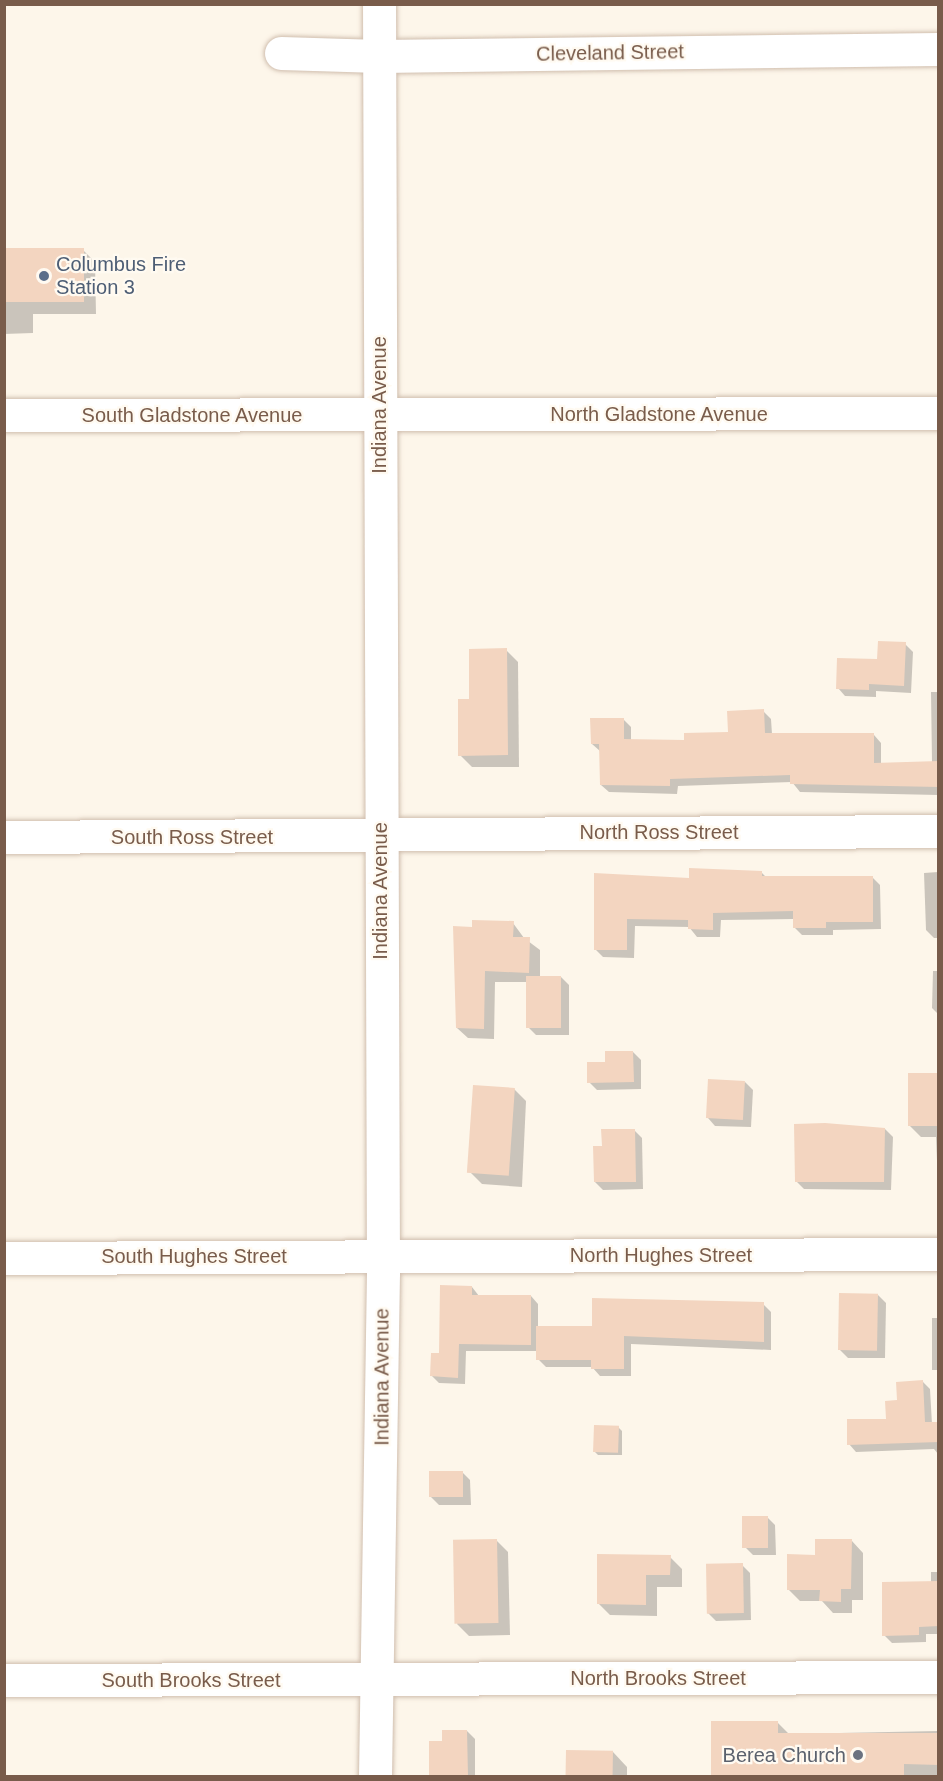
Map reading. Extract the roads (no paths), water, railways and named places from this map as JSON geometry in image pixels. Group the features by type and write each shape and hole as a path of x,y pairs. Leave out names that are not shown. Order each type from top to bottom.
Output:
{"street":[{"name":"Indiana Avenue","path":"375,1776 383,1256 379,4"},
{"name":"Cleveland Street","path":"281,52 379,56 939,49"},
{"name":"North Gladstone Avenue","path":"379,414 939,413"},
{"name":"South Gladstone Avenue","path":"4,416 379,414"},
{"name":"North Ross Street","path":"380,833 939,831"},
{"name":"South Ross Street","path":"4,837 335,838 380,833"},
{"name":"North Hughes Street","path":"383,1256 939,1254"},
{"name":"South Hughes Street","path":"4,1257 383,1256"},
{"name":"North Brooks Street","path":"378,1679 939,1677"},
{"name":"South Brooks Street","path":"4,1680 378,1679"}],"place":[{"name":"Columbus Fire Station 3","path":"44,276"},
{"name":"Berea Church","path":"858,1755"}]}
